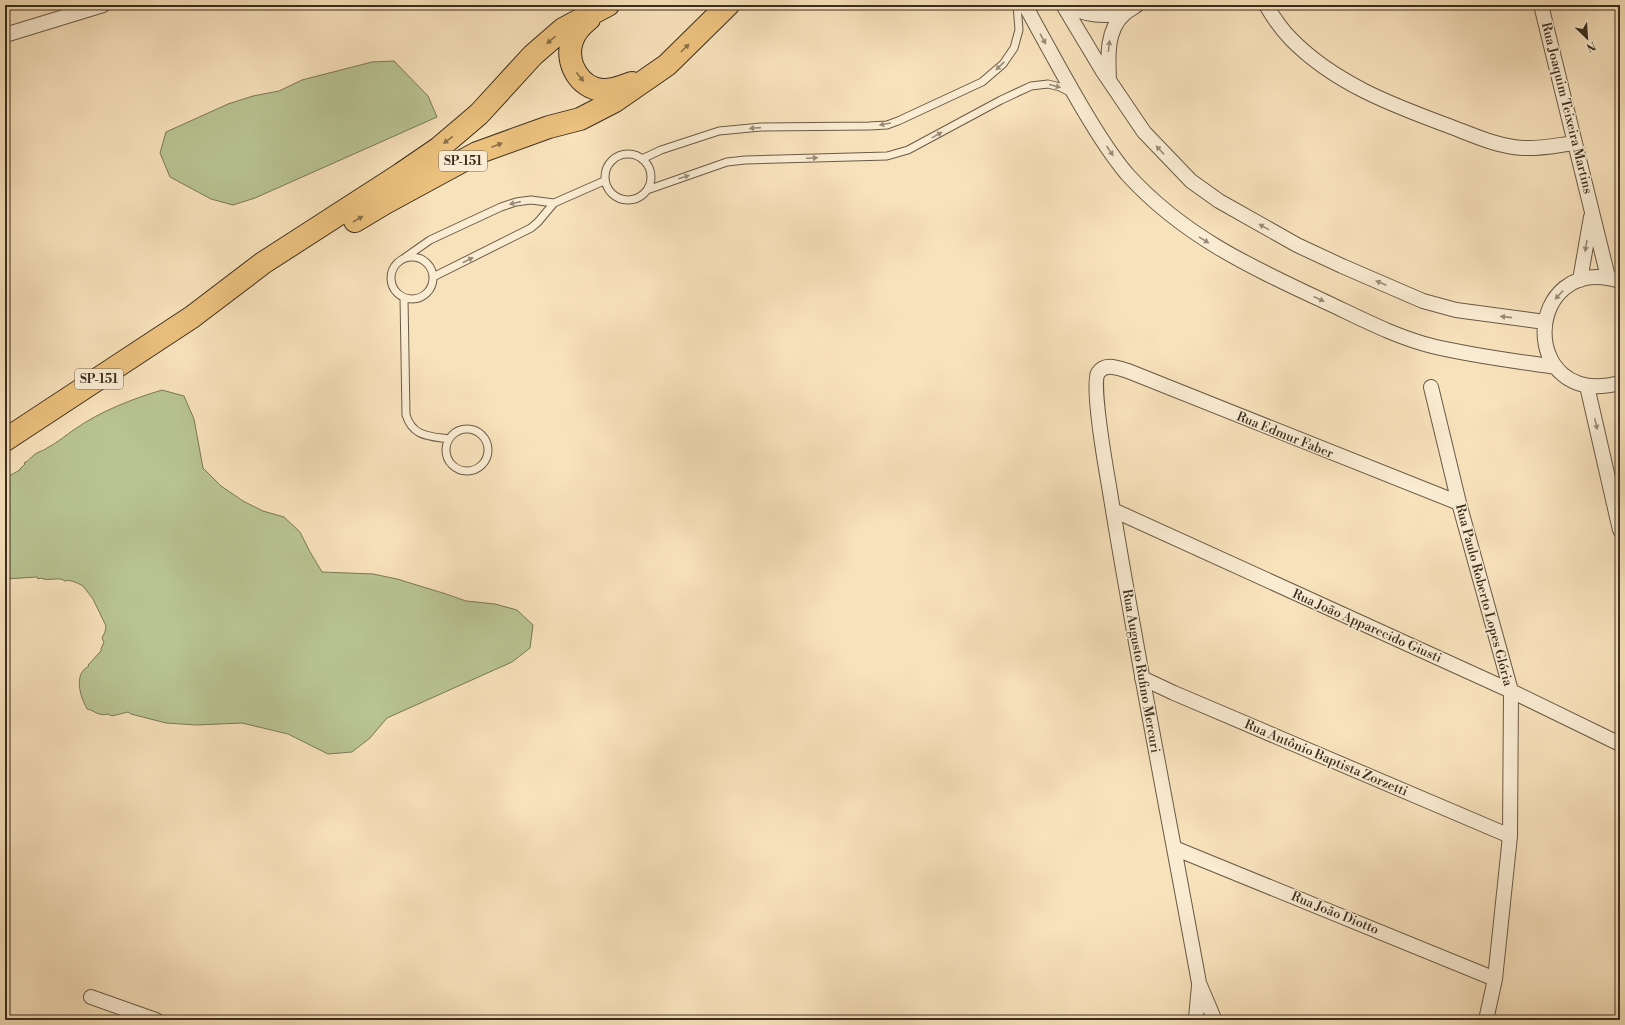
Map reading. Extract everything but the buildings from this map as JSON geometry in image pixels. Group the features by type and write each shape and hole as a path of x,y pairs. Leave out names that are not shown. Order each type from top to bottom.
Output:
{"main road":[{"name":"SP-151","path":"5,440 192,317 385,203 477,153 549,127 580,119 615,101 667,65 728,5"},
{"name":"SP-151","path":"192,317 263,263 401,174 438,148 479,114 533,56 563,29 603,7"},
{"path":"603,7 576,31 572,40 570,58 572,66 584,83 593,88 603,90 616,89 637,81 667,65"}],"street":[{"path":"5,35 103,5"},
{"path":"1025,5 1094,127 1127,174 1173,216 1198,236 1224,252 1303,292 1405,337 1432,346 1476,355 1556,367"},
{"path":"1063,5 1109,80 1144,132 1191,181 1219,201 1249,219 1304,248 1423,301 1456,310 1545,322"},
{"path":"1066,5 1079,12 1092,15 1123,14"},
{"path":"1109,80 1108,54 1110,38 1123,14 1137,5"},
{"path":"1266,5 1290,38 1308,55 1327,69 1394,106 1497,144 1523,148 1544,147 1575,142"},
{"name":"Rua Joaquim Teixeira Martins","path":"1541,5 1592,211 1614,279"},
{"name":"Rua Joaquim Teixeira Martins","path":"1580,280 1592,211"},
{"path":"1614,279 1594,277 1580,280 1568,286 1557,296 1549,308 1545,322 1544,338 1548,354 1556,367 1570,379 1587,386 1605,387 1620,383"},
{"name":"Rua Edmur Faber","path":"1111,366 1128,371 1459,503"},
{"name":"Rua Augusto Rufino Mercuri","path":"1111,366 1103,368 1098,374 1096,384 1102,441 1113,510 1142,678 1199,984 1217,1019"},
{"path":"1587,386 1620,530"},
{"name":"Rua Paulo Roberto Lopes Glória","path":"1431,387 1459,503 1511,691 1510,836 1495,979 1486,1020"},
{"name":"Rua João Apparecido Giusti","path":"1113,510 1511,691 1620,744"},
{"name":"Rua Antônio Baptista Zorzetti","path":"1142,678 1174,694 1510,836"},
{"name":"Rua João Diotto","path":"1174,848 1495,979"},
{"name":"Rua Augusto Rufino Mercuri","path":"1195,1019 1199,984"},
{"path":"91,997 156,1020"},
{"path":"1195,1019 1201,1015 1207,1014 1217,1019"}],"lane":[{"path":"642,159 661,150 719,131 761,127 887,125 898,121 982,82 1003,64 1014,48 1019,30 1017,5"},
{"path":"647,190 727,162 745,160 887,156 908,150 1001,100 1031,86 1048,84 1060,87 1075,95"},
{"path":"627,154 635,155 642,159 650,170 651,177 647,190 642,196 635,200 627,201 612,195 607,189 604,181 607,166 612,160 627,154"},
{"path":"433,277 531,228 554,203 604,181"},
{"path":"403,259 411,257 419,258 426,262 431,269 433,277 432,285 428,292 421,297 413,299 404,298 392,287 390,279 396,263 430,240 501,207 516,202 531,200 554,203"},
{"path":"404,298 406,415 409,425 415,431 424,435 448,439"},
{"path":"468,428 475,430 486,440 488,454 485,461 480,467 466,472 452,466 445,453 448,439 460,430 468,428"}],"green space":[{"path":"394,61 428,96 437,117 255,198 233,205 211,199 170,177 160,153 166,132 228,104 253,96 279,91 302,80 372,62"},
{"path":"162,390 184,396 194,419 203,468 221,486 243,501 263,511 284,517 300,532 322,572 373,574 397,579 466,601 495,604 517,610 533,625 530,648 512,662 387,718 370,738 352,752 328,754 288,734 242,723 196,725 166,723 128,712 112,716 108,714 99,714 87,709 80,692 79,680 84,670 101,651 104,642 102,638 106,626 93,599 83,586 77,583 59,579 38,579 37,577 5,579 5,478 20,470 25,464 24,463 35,454 54,444 95,417 139,397"}]}
